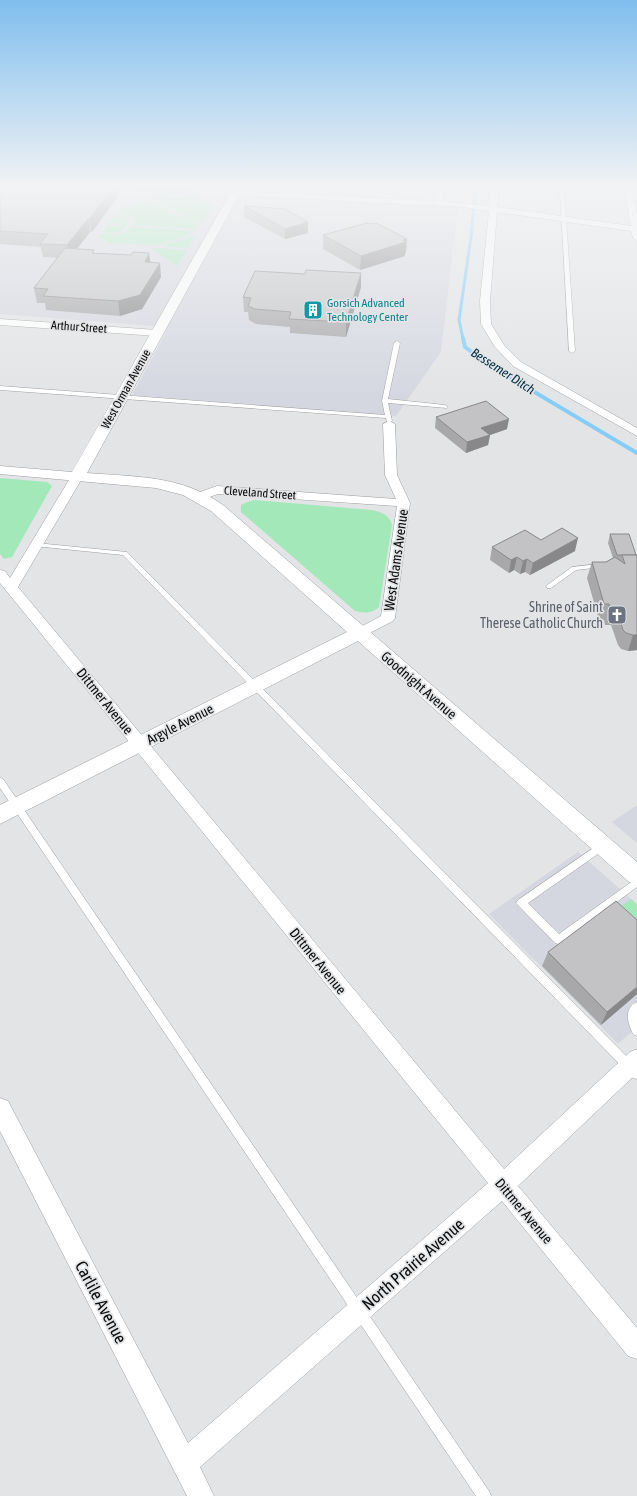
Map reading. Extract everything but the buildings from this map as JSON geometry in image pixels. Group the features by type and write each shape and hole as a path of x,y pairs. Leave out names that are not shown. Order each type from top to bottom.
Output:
{"street":[{"name":"West Orman Avenue","path":"6,581 36,545 78,475 199,258"},
{"path":"489,258 485,301 486,324 500,347 517,364 637,433"},
{"name":"Arthur Street","path":"0,322 157,333"},
{"name":"West Adams Avenue","path":"360,633 388,618 404,503 391,476 389,420"},
{"path":"0,470 78,475 172,485 201,496"},
{"name":"Cleveland Street","path":"201,496 217,490 404,503"},
{"name":"Goodnight Avenue","path":"201,496 217,508 637,875"},
{"name":"Dittmer Avenue","path":"6,581 637,1347"},
{"name":"Argyle Avenue","path":"8,811 360,633"},
{"name":"North Prairie Avenue","path":"185,1463 503,1185 634,1066"},
{"name":"Carlile Avenue","path":"2,1118 185,1463 195,1493"}],"lane":[{"path":"566,258 572,351"},
{"path":"0,388 389,420 385,401 397,343"},
{"path":"385,401 445,407"},
{"path":"36,545 125,553 255,686 634,1066"},
{"path":"549,586 574,568 607,566"},
{"path":"0,781 8,811 359,1311 484,1496"},
{"path":"603,846 521,903 558,940 637,882"},
{"path":"637,1007 632,1016 633,1024 637,1031"}],"shaded area":[{"path":"0,258 452,258 441,352 396,416 132,395 166,332 164,329 165,327 0,314"},
{"path":"637,805 637,843 612,822"},
{"path":"578,852 637,904 637,1027 618,1044 489,914"}],"green space":[{"path":"165,258 182,258 177,266"},
{"path":"0,478 47,482 52,486 12,557 4,559 0,554"},
{"path":"254,500 372,510 387,516 392,525 379,607 370,612 355,611 241,512 241,505"},
{"path":"631,899 637,905 637,933 614,912"}],"waterway":[{"name":"Bessemer Ditch","path":"463,339 459,320 468,258"},
{"name":"Bessemer Ditch","path":"463,338 465,347 489,365 637,453"}],"place":[{"name":"Gorsich Advanced Technology Center","path":"313,310"},
{"name":"Shrine of Saint Therese Catholic Church","path":"617,615"}]}
